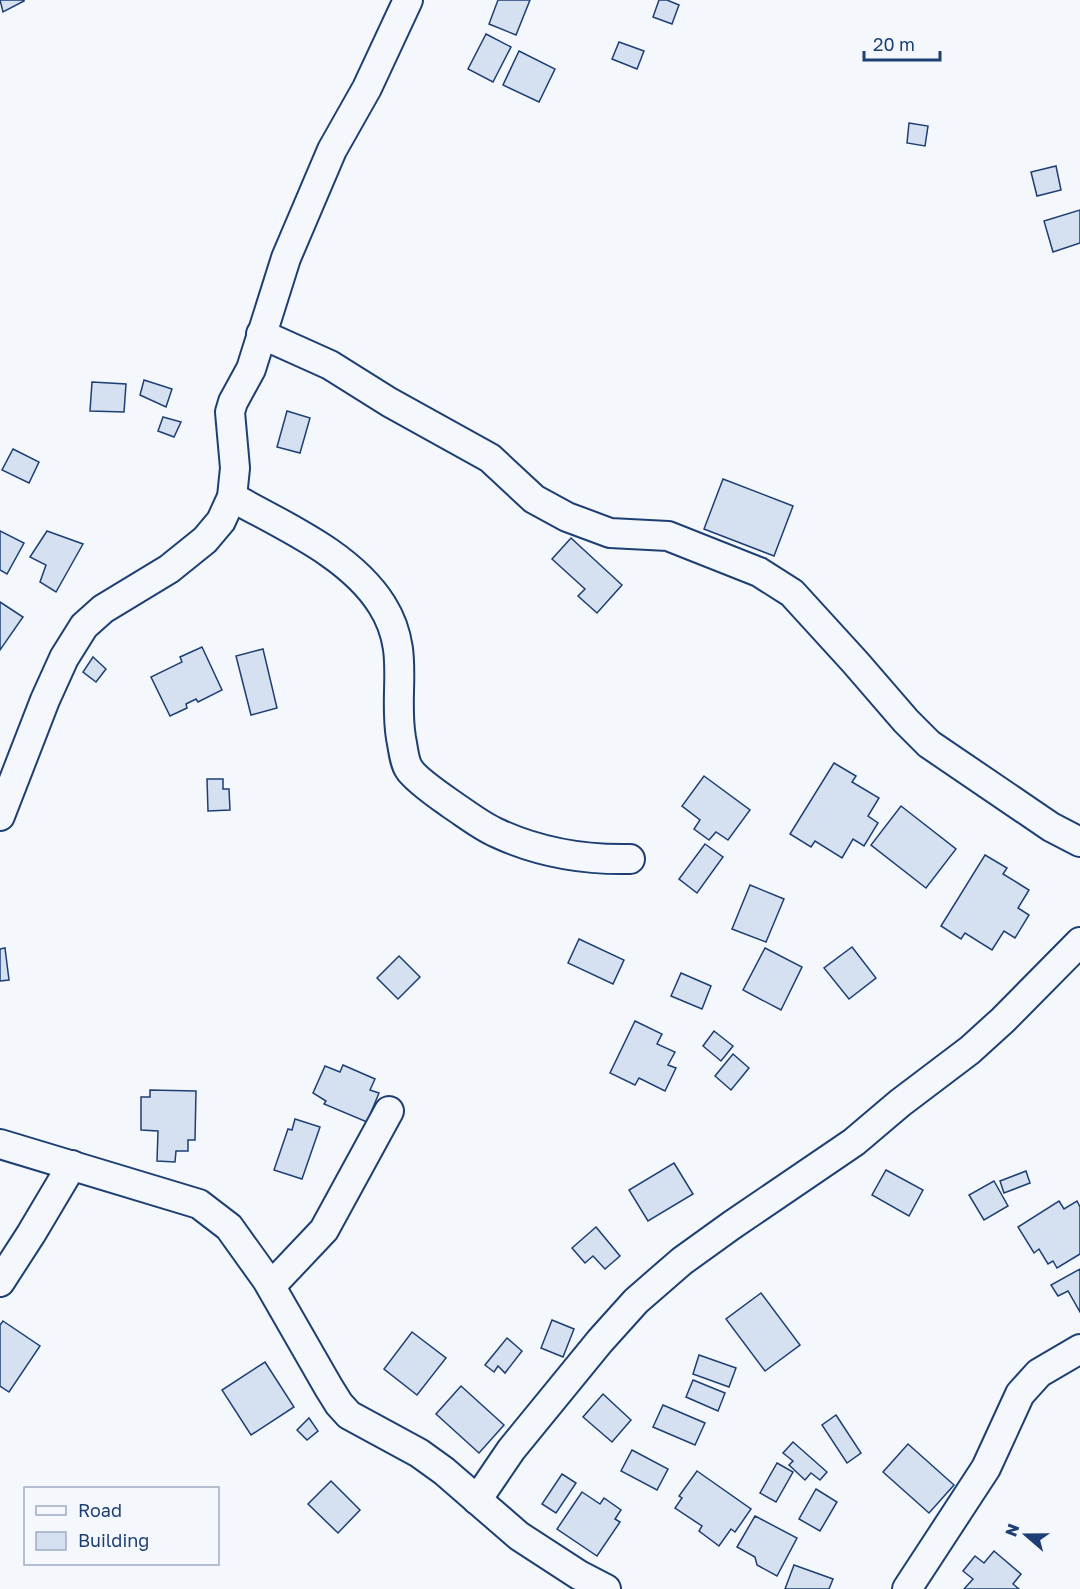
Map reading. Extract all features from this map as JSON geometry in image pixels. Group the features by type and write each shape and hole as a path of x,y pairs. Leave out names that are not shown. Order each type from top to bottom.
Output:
{"street":[{"path":"0,816 45,700 64,658 84,626 103,609 169,569 205,540 221,521 232,497 235,468 230,412 237,393 251,369 286,258 332,150 367,88 408,0"},
{"path":"261,334 330,365 389,402 490,458 534,500 567,517 610,532 668,536 759,572 792,593 929,744 1052,827 1080,842"},
{"path":"232,497 324,550 353,570 382,605 397,634 401,737 408,769 439,797 496,833 544,850 606,860 630,859"},
{"path":"477,1500 511,1450 600,1341 636,1302 682,1261 854,1142 900,1102 970,1050 1080,942"},
{"path":"271,1286 324,1230 389,1111"},
{"path":"0,1144 199,1204 229,1227 271,1286 339,1404 361,1423 393,1437 444,1471 573,1582 606,1589"},
{"path":"0,1282 72,1165"},
{"path":"907,1589 986,1468 1020,1394 1039,1373 1080,1349"}],"building":[{"path":"0,0 24,0 24,1 3,12"},
{"path":"498,0 530,0 516,35 489,24"},
{"path":"659,0 667,0 679,5 672,24 653,17"},
{"path":"486,34 511,47 493,82 468,69"},
{"path":"619,42 644,51 637,69 612,59"},
{"path":"519,51 555,69 539,102 503,85"},
{"path":"909,123 928,126 925,146 907,143"},
{"path":"1056,166 1061,190 1037,196 1031,172"},
{"path":"1080,210 1080,243 1053,252 1044,221"},
{"path":"144,380 172,389 166,407 140,395"},
{"path":"92,382 126,384 124,412 90,411"},
{"path":"287,411 310,418 300,453 277,447"},
{"path":"163,417 181,422 174,437 158,431"},
{"path":"13,449 39,462 29,483 2,470"},
{"path":"723,479 793,506 774,556 704,529"},
{"path":"0,531 24,543 7,574 0,570"},
{"path":"47,531 83,544 56,592 40,582 46,565 30,557"},
{"path":"571,538 622,585 597,613 578,596 585,589 552,559"},
{"path":"0,602 23,617 0,650"},
{"path":"202,647 222,690 198,702 196,699 186,704 187,708 170,716 151,677 182,662 180,657"},
{"path":"263,649 277,708 251,715 236,656"},
{"path":"93,657 106,669 96,682 83,672"},
{"path":"834,763 856,776 852,782 879,798 868,816 878,823 864,846 853,839 842,858 815,841 811,847 790,834"},
{"path":"704,776 750,810 728,840 716,832 709,840 694,829 700,820 682,806"},
{"path":"207,779 223,779 223,789 229,789 230,810 208,811"},
{"path":"901,806 956,849 926,888 871,845"},
{"path":"705,844 723,857 697,893 679,879"},
{"path":"985,855 1007,868 1003,874 1029,890 1018,908 1029,915 1015,938 1004,931 992,950 965,933 961,939 941,926"},
{"path":"750,885 784,899 766,942 732,929"},
{"path":"579,939 624,960 613,984 568,963"},
{"path":"852,947 876,978 849,999 824,968"},
{"path":"5,948 9,980 0,981 0,949"},
{"path":"765,948 802,967 781,1010 743,990"},
{"path":"399,956 420,977 398,999 377,978"},
{"path":"681,973 711,986 702,1009 671,996"},
{"path":"635,1021 662,1034 657,1044 675,1052 668,1065 676,1068 665,1091 639,1078 635,1085 610,1073"},
{"path":"714,1031 733,1046 721,1061 703,1046"},
{"path":"733,1054 749,1068 731,1090 715,1076"},
{"path":"343,1065 375,1079 370,1090 379,1093 367,1122 324,1104 326,1101 313,1093 325,1066 340,1072"},
{"path":"150,1090 196,1091 195,1140 188,1140 188,1151 176,1151 175,1162 157,1161 158,1131 141,1130 141,1097 150,1097"},
{"path":"295,1119 320,1127 302,1179 274,1170 288,1129 292,1130"},
{"path":"674,1163 693,1194 648,1221 629,1190"},
{"path":"886,1170 923,1190 909,1216 872,1195"},
{"path":"1026,1171 1030,1183 1004,1193 1000,1181"},
{"path":"994,1181 1008,1206 984,1220 969,1195"},
{"path":"1059,1201 1064,1209 1077,1201 1080,1207 1080,1254 1057,1268 1053,1261 1048,1264 1039,1249 1034,1253 1018,1227"},
{"path":"596,1227 620,1256 605,1269 593,1256 585,1263 572,1248"},
{"path":"1080,1269 1080,1312 1068,1291 1058,1296 1051,1285"},
{"path":"761,1293 800,1345 765,1371 726,1319"},
{"path":"552,1320 574,1329 563,1357 541,1348"},
{"path":"3,1321 40,1346 9,1392 0,1386 0,1325"},
{"path":"412,1332 446,1358 417,1395 384,1369"},
{"path":"507,1338 522,1351 505,1373 498,1366 494,1372 485,1365"},
{"path":"699,1355 736,1368 729,1387 693,1374"},
{"path":"265,1362 294,1407 251,1435 222,1390"},
{"path":"693,1380 725,1393 718,1411 686,1397"},
{"path":"461,1386 504,1425 479,1453 436,1414"},
{"path":"603,1394 631,1420 612,1442 583,1417"},
{"path":"663,1405 705,1423 695,1445 653,1427"},
{"path":"836,1415 861,1453 847,1463 822,1425"},
{"path":"309,1418 318,1431 307,1440 297,1430"},
{"path":"793,1442 827,1472 820,1480 811,1473 805,1480 789,1465 793,1461 783,1453"},
{"path":"908,1444 954,1485 929,1513 883,1472"},
{"path":"632,1450 668,1469 657,1490 621,1471"},
{"path":"777,1463 793,1472 776,1502 760,1493"},
{"path":"697,1471 751,1509 735,1532 731,1529 719,1546 699,1531 702,1526 675,1508 682,1498 679,1496"},
{"path":"562,1474 576,1483 556,1513 542,1504"},
{"path":"331,1481 360,1510 338,1533 308,1504"},
{"path":"816,1489 837,1502 820,1531 799,1519"},
{"path":"582,1492 600,1504 604,1498 621,1510 615,1519 620,1522 597,1556 557,1529"},
{"path":"755,1516 797,1538 777,1576 757,1565 755,1557 737,1547"},
{"path":"994,1551 1021,1574 1013,1584 1019,1589 964,1589 973,1579 963,1571 975,1556 984,1563"},
{"path":"794,1565 833,1579 829,1589 785,1589"}]}
